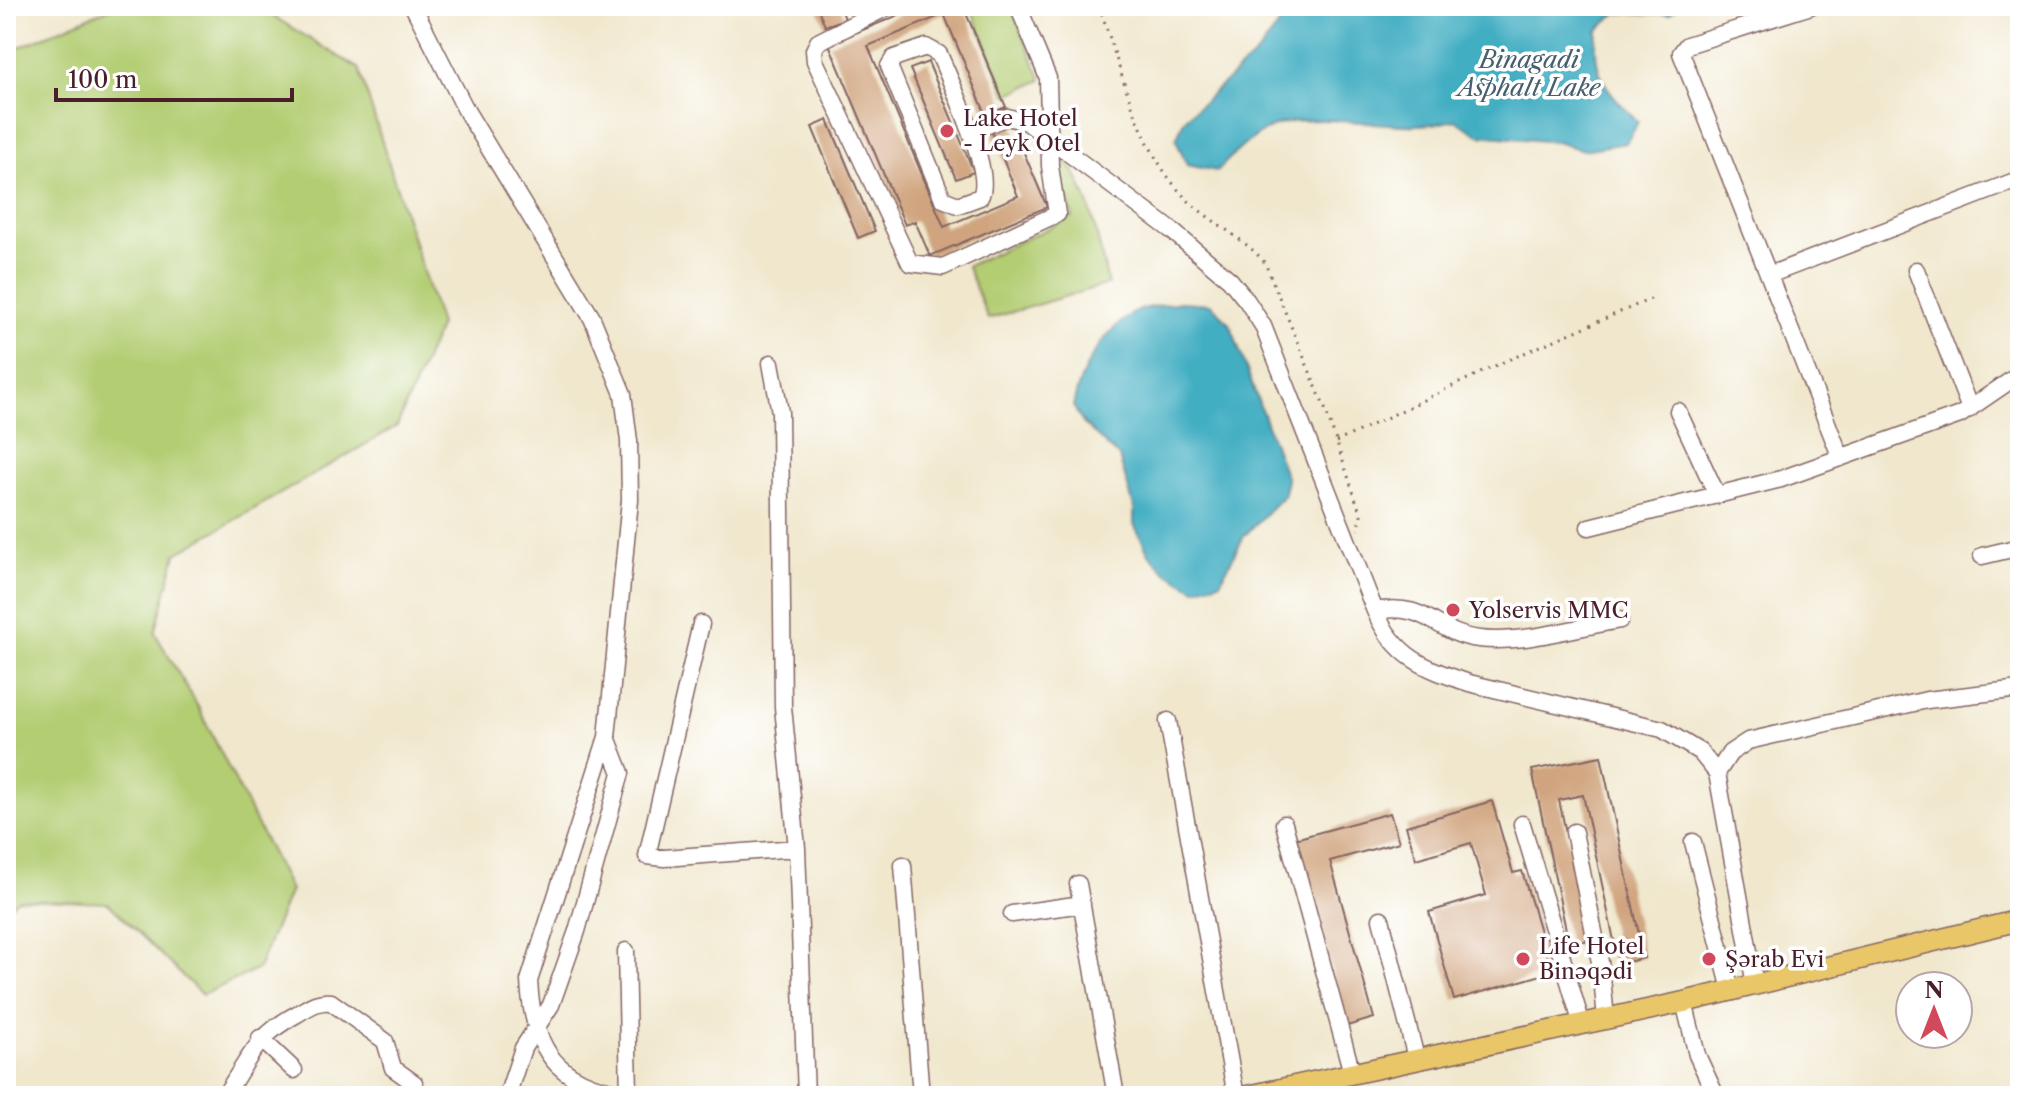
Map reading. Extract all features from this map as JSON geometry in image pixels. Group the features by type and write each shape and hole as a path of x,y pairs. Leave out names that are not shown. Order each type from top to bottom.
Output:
{"main road":[{"path":"1248,1096 1684,1002 2020,920"}],"street":[{"path":"413,6 467,112 592,318 623,394 629,441 630,500 612,656 607,737 529,981 538,1029 551,1062 573,1077 635,1095 626,951"},
{"path":"880,8 818,42 814,50 815,61 910,263 943,267 1057,214 1050,166 1052,138 1048,78 1018,6"},
{"path":"1811,6 1687,45 1681,53 1841,458"},
{"path":"926,47 939,54 970,132 985,190 980,197 950,205 943,199 889,66 894,58 926,47"},
{"path":"970,132 1007,117 1017,118 1052,138 1230,280 1263,326 1375,611 1393,645 1439,673 1512,696 1662,729 1700,752 1717,773 1755,985"},
{"path":"1769,275 2020,179"},
{"path":"1916,270 1970,409"},
{"path":"771,363 780,412 784,735 797,848 806,1096"},
{"path":"1589,527 1781,479 1841,458 1970,409 2020,374"},
{"path":"1678,411 1717,495"},
{"path":"1982,556 2020,547"},
{"path":"1375,611 1406,608 1460,635 1489,640 1620,620"},
{"path":"701,624 647,856 652,859 797,848"},
{"path":"1717,773 1730,753 1748,741 1927,700 2020,689"},
{"path":"1168,721 1236,1096"},
{"path":"507,1096 523,1048 551,1005 577,931 621,773 607,737"},
{"path":"1284,824 1352,1073"},
{"path":"1522,824 1582,1025"},
{"path":"1574,832 1601,967 1606,1019"},
{"path":"1693,842 1731,990"},
{"path":"903,865 921,1096"},
{"path":"1078,884 1116,1096"},
{"path":"1012,914 1082,904"},
{"path":"1381,919 1416,1058"},
{"path":"228,1094 260,1038 321,1001 331,1002 385,1041 393,1068 414,1083 411,1096"},
{"path":"1684,1002 1697,1055 1716,1096"},
{"path":"260,1038 294,1070"}],"path":[{"path":"1336,442 1501,363 1653,298"}],"green space":[{"path":"970,6 1010,6 1042,80 1007,95"},
{"path":"112,7 258,7 359,69 440,325 397,426 176,554 155,633 198,707 290,890 258,969 202,995 108,903 18,899 6,910 6,53"},
{"path":"1058,157 1068,165 1085,194 1108,284 988,319 967,266 1073,217 1056,165"}],"water":[{"name":"Binagadi Asphalt Lake","path":"1293,6 1680,6 1669,14 1616,13 1597,31 1599,72 1610,91 1638,122 1626,143 1583,150 1556,142 1479,135 1455,120 1412,125 1303,121 1281,124 1263,131 1217,171 1187,165 1176,140 1184,120 1260,50"},
{"path":"1180,302 1211,304 1230,324 1287,480 1283,496 1244,536 1220,582 1195,589 1166,572 1149,554 1134,524 1134,507 1119,457 1083,423 1073,406 1086,367 1110,332 1137,311"}],"building":[{"path":"817,6 840,6 845,19 825,26"},
{"path":"920,6 963,6 1006,107 986,115 944,14 868,46 944,227 1018,196 991,130 1011,122 1047,207 930,256 915,221 905,225 829,44"},
{"path":"928,62 974,172 956,179 910,69"},
{"path":"828,120 875,231 858,238 812,127"},
{"path":"1601,756 1644,958 1619,964 1583,795 1559,800 1589,940 1569,944 1532,770"},
{"path":"1492,801 1513,873 1522,871 1552,972 1454,1000 1429,912 1486,895 1471,843 1416,859 1406,826"},
{"path":"1390,813 1399,842 1330,861 1374,1018 1347,1026 1295,839"}],"place":[{"name":"Lake Hotel - Leyk Otel","path":"947,131"},
{"name":"Yolservis MMC","path":"1453,610"},
{"name":"Life Hotel Binəqədi","path":"1523,959"},
{"name":"Şərab Evi","path":"1709,959"}]}
